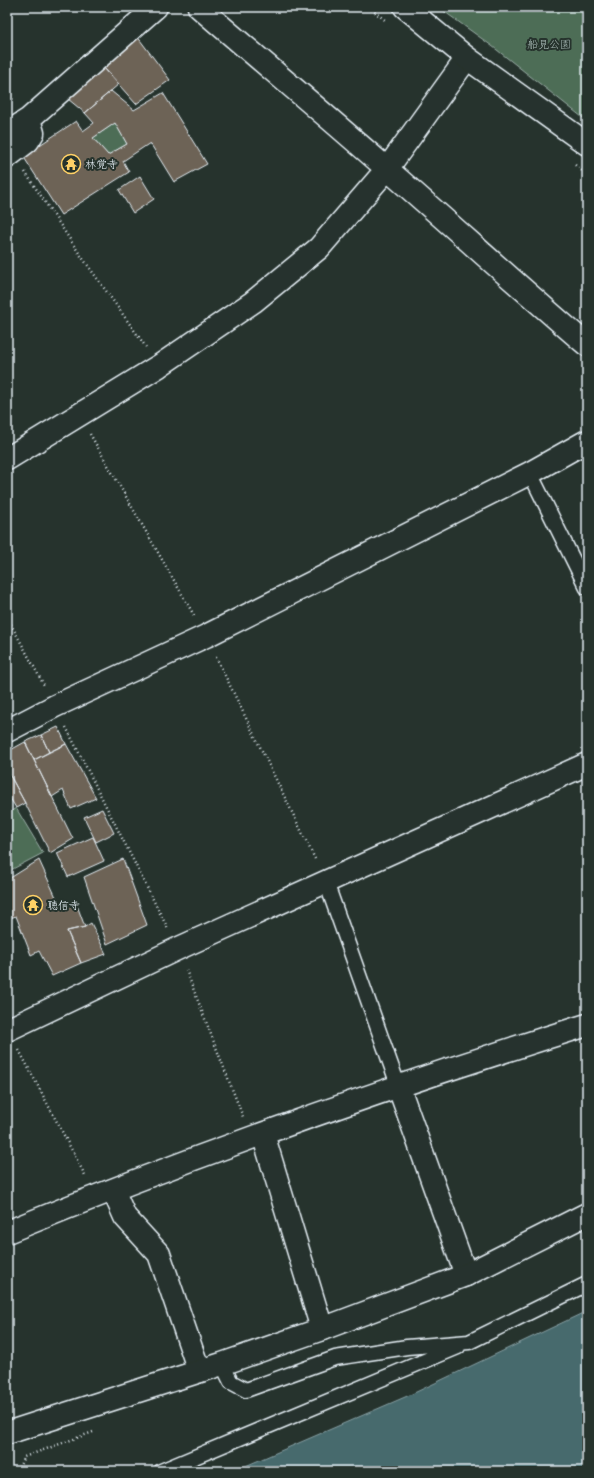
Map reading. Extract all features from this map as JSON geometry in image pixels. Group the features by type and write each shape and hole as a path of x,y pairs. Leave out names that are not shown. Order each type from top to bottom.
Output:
{"street":[{"path":"9,148 29,119 156,7"},
{"path":"199,7 388,169 526,293 587,345"},
{"path":"405,7 467,58 587,144"},
{"path":"7,459 159,366 252,302 319,248 388,169 467,58"},
{"path":"7,732 55,706 206,636 530,473 587,441"},
{"path":"8,1030 177,949 587,764"},
{"path":"7,1232 105,1193 398,1085 587,1025"},
{"path":"398,1085 466,1275"},
{"path":"257,1136 322,1329"},
{"path":"105,1193 159,1254 199,1371"},
{"path":"7,1433 222,1364 322,1329 466,1275 587,1214"}],"lane":[{"path":"530,473 587,588"},
{"path":"326,882 398,1085"},
{"path":"162,1471 469,1342 587,1284"},
{"path":"222,1364 231,1382 246,1390 335,1358 407,1347 469,1342"}],"path":[{"path":"9,148 79,253 159,366"},
{"path":"79,414 206,636 326,882"},
{"path":"7,617 55,706 177,949 257,1136"},
{"path":"8,1030 105,1193"}],"green space":[{"name":"船見公園","path":"438,7 587,7 587,121 492,46"},
{"path":"115,123 127,144 108,155 93,138"},
{"path":"16,808 43,853 7,872 7,814"}],"water":[{"path":"587,1311 587,1471 234,1471 412,1394"}],"building":[{"path":"137,36 170,80 136,104 103,67"},
{"path":"103,67 119,84 85,113 68,99"},
{"path":"111,91 134,110 163,93 207,164 174,182 150,143 123,161 129,172 61,215 23,156 76,121 83,131 94,123 85,113","holes":["115,123 127,144 108,155 93,138"]},
{"path":"140,176 154,199 133,213 119,190"},
{"path":"58,727 66,744 49,752 41,735"},
{"path":"41,735 49,752 34,760 25,742"},
{"path":"25,742 73,839 50,853 7,770 7,752"},
{"path":"66,744 96,798 71,809 63,790 52,797 34,760"},
{"path":"7,770 25,803 16,808 7,793"},
{"path":"102,809 114,833 96,842 84,817"},
{"path":"93,837 104,861 68,877 57,853"},
{"path":"123,859 147,925 107,944 84,877"},
{"path":"39,860 60,906 75,900 85,927 67,931 81,963 52,976 39,951 31,955 16,916 7,919 7,880"},
{"path":"91,923 106,954 81,963 67,931 85,927"}],"place":[{"name":"林覚寺","path":"71,164"},
{"name":"聴信寺","path":"33,905"}]}
